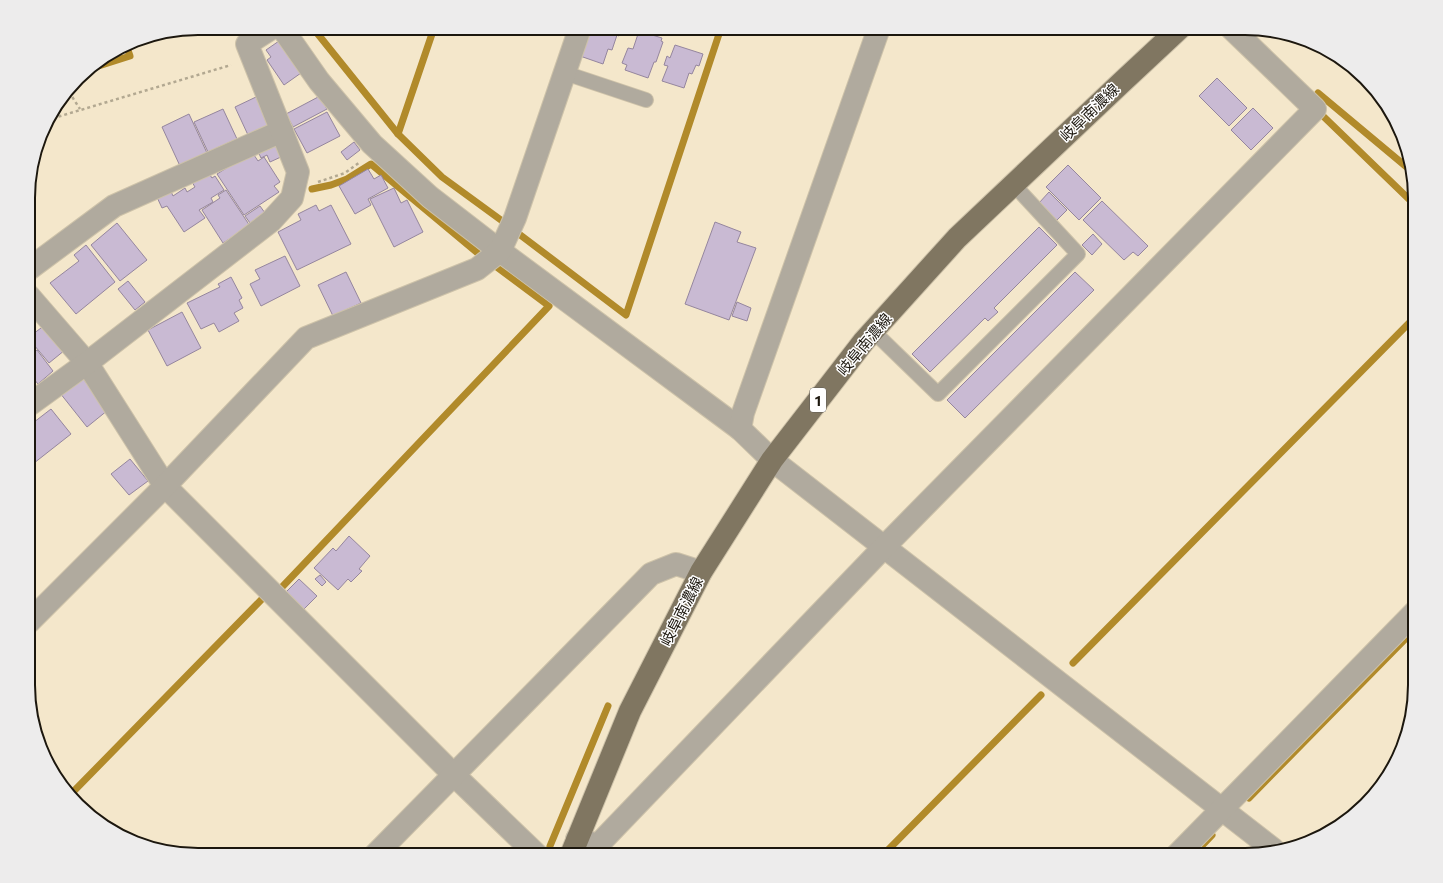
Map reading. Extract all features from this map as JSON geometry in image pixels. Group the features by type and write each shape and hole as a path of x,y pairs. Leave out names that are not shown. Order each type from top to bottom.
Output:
{"main road":[{"name":"岐阜南濃線","path":"574,847 630,711 701,572 772,460 873,331 957,238 1172,35"}],"street":[{"path":"35,401 87,363 271,221 292,198 298,172 247,44 261,35"},
{"path":"287,35 318,81 378,150 430,197 500,251 740,429 772,460 1269,847"},
{"path":"35,616 164,486 306,338 477,269 500,251 515,218 578,35"},
{"path":"740,429 744,413 876,35"},
{"path":"574,847 598,844 884,547 1315,109 1238,35"},
{"path":"35,265 114,206 282,131"},
{"path":"35,303 87,363 164,486 454,775 530,848"},
{"path":"382,848 651,574 676,564 701,572"},
{"path":"1184,848 1408,619"}],"lane":[{"path":"565,73 646,100"},
{"path":"873,331 938,394 1078,254 1014,185"}],"path":[{"path":"56,117 253,58"},
{"path":"71,96 80,110"},
{"path":"296,184 320,182 344,173 378,150"}],"building":[{"path":"588,35 617,35 612,50 608,49 603,64 580,56"},
{"path":"638,35 652,35 662,38 661,41 663,42 656,62 654,62 648,78 625,70 627,65 622,63 628,48 633,49"},
{"path":"279,41 301,73 284,85 267,60 271,57 266,50"},
{"path":"675,45 703,54 699,66 696,65 692,74 689,73 684,88 662,81 668,66 664,65 667,56 670,58"},
{"path":"1217,78 1247,108 1229,126 1199,96"},
{"path":"320,96 327,109 293,127 286,114"},
{"path":"256,97 269,125 248,135 235,107"},
{"path":"1253,108 1273,128 1251,150 1231,130"},
{"path":"223,109 237,139 208,152 194,122"},
{"path":"327,112 340,136 307,153 294,129"},
{"path":"189,114 207,153 180,166 162,127"},
{"path":"275,140 283,156 270,162 267,155 261,158 257,149"},
{"path":"354,142 360,150 347,160 341,152"},
{"path":"252,152 258,161 264,157 280,182 274,186 279,192 244,215 217,174"},
{"path":"1068,165 1101,198 1079,220 1046,187"},
{"path":"368,169 374,179 381,175 388,188 368,199 371,205 355,214 339,186"},
{"path":"208,172 212,178 215,176 224,190 211,198 213,202 199,210 205,218 184,232 167,206 162,208 155,193 169,187 173,196 185,188 187,192 195,187 192,182"},
{"path":"394,188 401,203 407,200 423,232 394,247 370,199"},
{"path":"226,190 250,226 223,243 202,210 220,198 218,195"},
{"path":"1049,192 1067,210 1057,220 1039,203"},
{"path":"1102,201 1148,246 1138,256 1133,252 1124,260 1083,220"},
{"path":"316,205 319,211 331,205 351,244 297,270 278,232 301,220 298,214"},
{"path":"260,206 265,213 250,223 245,216"},
{"path":"715,222 741,232 737,242 756,248 729,320 685,304"},
{"path":"117,223 147,260 120,281 91,245"},
{"path":"1039,227 1057,245 994,308 998,312 988,321 985,318 930,372 912,354"},
{"path":"1093,234 1102,244 1092,255 1082,245"},
{"path":"86,245 115,282 76,314 50,283 79,261 74,255"},
{"path":"285,256 300,286 261,306 250,284 260,279 255,270"},
{"path":"346,272 361,303 333,316 318,285"},
{"path":"1075,272 1094,290 965,418 947,400"},
{"path":"231,277 242,298 239,300 243,308 234,313 239,321 219,332 214,323 201,329 187,303 220,287 218,284"},
{"path":"128,281 145,302 135,310 118,289"},
{"path":"737,302 751,308 747,321 732,316"},
{"path":"182,312 201,348 167,366 148,330"},
{"path":"45,325 65,350 49,363 35,346 35,332"},
{"path":"37,350 53,371 38,384 35,380 35,352"},
{"path":"81,376 108,410 87,427 60,393"},
{"path":"51,409 71,434 35,462 35,421"},
{"path":"130,459 148,481 129,495 111,474"},
{"path":"349,536 370,556 359,569 362,571 351,582 348,579 338,590 314,568 333,548 336,551"},
{"path":"320,575 326,582 322,586 315,579"},
{"path":"299,579 317,596 303,610 285,593"}],"waterway":[{"path":"319,35 398,134 442,177 505,223"},
{"path":"398,134 432,35"},
{"path":"519,234 626,315 719,35"},
{"path":"105,64 130,56 128,51"},
{"path":"1318,93 1405,166"},
{"path":"1324,117 1408,198"},
{"path":"312,189 331,185 347,179 371,164 480,255"},
{"path":"283,586 549,306 498,268"},
{"path":"1073,663 1408,324"},
{"path":"74,791 262,599"},
{"path":"1249,798 1408,636"},
{"path":"890,848 1041,695"},
{"path":"550,846 608,706"},
{"path":"1200,848 1212,835"}]}
